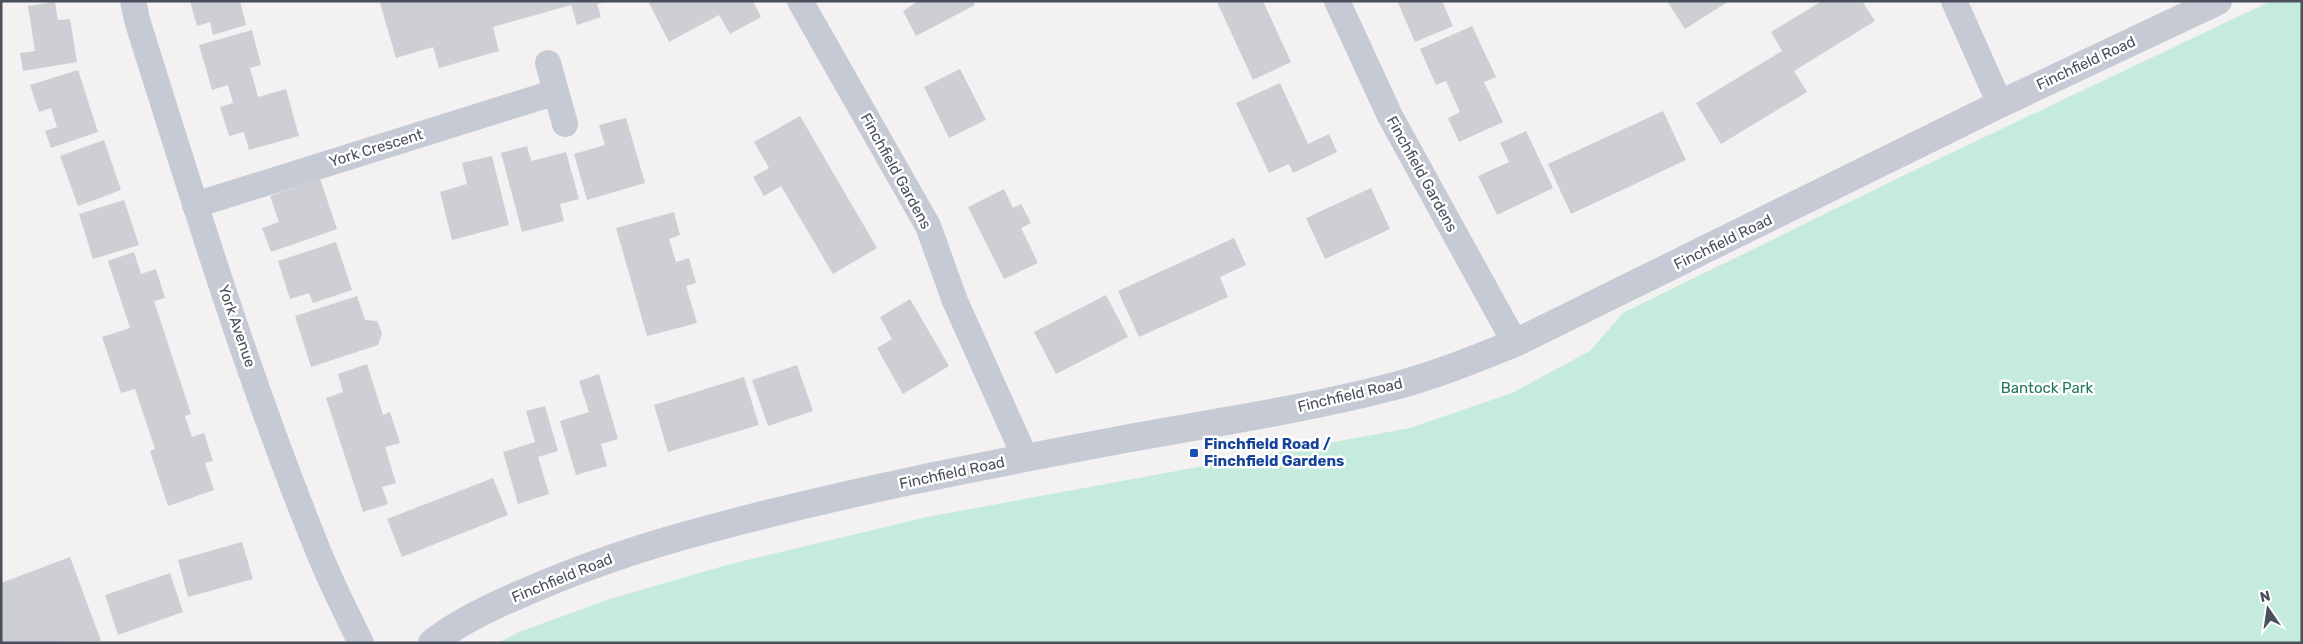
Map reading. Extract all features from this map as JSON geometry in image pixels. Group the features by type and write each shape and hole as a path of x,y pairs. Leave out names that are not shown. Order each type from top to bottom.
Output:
{"street":[{"name":"York Avenue","path":"133,1 137,20 195,205 306,521 361,643"},
{"name":"Finchfield Gardens","path":"800,1 928,226 955,301 1025,458"},
{"name":"Finchfield Gardens","path":"1337,1 1390,116 1515,343"},
{"path":"1954,1 2000,104"},
{"name":"Finchfield Road","path":"432,643 446,631 497,604 556,578 638,548 759,516 1025,458 1294,408 1387,388 1448,370 1515,343 2000,104 2218,1"},
{"path":"548,63 565,124"},
{"name":"York Crescent","path":"195,205 556,92"}],"green space":[{"name":"Bantock Park","path":"2271,1 2302,1 2302,643 498,643 519,632 610,599 727,565 927,517 1410,428 1512,393 1590,351 1623,313 1890,182"}],"building":[{"path":"190,1 240,1 246,25 213,35 210,22 197,26"},
{"path":"386,1 605,2 597,4 601,17 577,25 571,5 493,27 499,51 439,68 433,47 396,58 380,3"},
{"path":"648,1 753,1 761,17 730,34 719,15 669,42"},
{"path":"918,1 973,1 975,5 916,36 903,11"},
{"path":"1263,1 1291,62 1253,80 1217,2"},
{"path":"1401,1 1442,1 1453,26 1415,42 1398,3"},
{"path":"1667,1 1729,1 1685,29"},
{"path":"1822,1 1862,1 1875,21 1794,71 1807,92 1721,144 1696,103 1782,51 1771,32"},
{"path":"55,2 58,20 70,19 77,62 23,71 20,53 35,51 28,6"},
{"path":"1472,26 1496,77 1484,82 1503,122 1459,142 1448,118 1460,112 1446,81 1436,85 1420,49"},
{"path":"252,30 261,65 250,68 258,97 286,89 299,136 249,150 244,132 229,136 220,107 233,103 228,85 212,90 199,45"},
{"path":"960,69 986,120 949,138 924,87"},
{"path":"78,70 98,132 51,148 45,131 57,127 51,108 39,112 30,85"},
{"path":"1280,83 1308,144 1329,134 1337,152 1293,173 1289,164 1269,173 1236,103"},
{"path":"1663,111 1686,160 1571,214 1548,164"},
{"path":"800,116 877,248 833,274 781,186 764,196 753,177 769,168 754,142"},
{"path":"626,118 645,183 587,200 574,154 605,145 599,125"},
{"path":"1526,131 1553,188 1497,215 1478,176 1509,162 1500,143"},
{"path":"104,140 121,190 78,206 60,156"},
{"path":"527,146 531,161 566,152 579,199 560,204 564,221 522,232 501,153"},
{"path":"492,156 509,225 452,240 440,192 467,184 462,163"},
{"path":"320,179 337,229 271,252 262,228 279,222 270,196"},
{"path":"1371,188 1390,229 1325,259 1306,218"},
{"path":"1004,189 1013,208 1021,204 1031,223 1021,228 1038,263 1004,279 968,207"},
{"path":"124,200 139,245 93,259 79,214"},
{"path":"674,212 680,235 669,239 676,262 689,258 696,283 686,286 697,323 647,336 616,228"},
{"path":"1234,238 1246,265 1220,277 1228,297 1139,337 1118,291"},
{"path":"336,242 352,290 313,303 309,293 290,299 278,261"},
{"path":"134,252 141,274 156,269 165,298 154,301 191,414 185,416 192,437 204,433 213,461 205,463 214,490 168,506 150,451 155,449 135,389 121,393 102,337 130,328 108,261"},
{"path":"1106,295 1128,337 1056,374 1034,332"},
{"path":"357,296 365,320 377,321 382,333 378,345 311,367 295,316"},
{"path":"910,299 949,366 903,394 877,348 892,339 880,317"},
{"path":"367,364 383,415 390,412 400,443 385,447 396,483 382,487 388,504 363,512 326,398 343,392 338,374"},
{"path":"797,365 813,411 768,426 752,380"},
{"path":"599,374 618,439 601,444 607,466 576,475 560,421 589,412 579,381"},
{"path":"744,377 759,425 668,452 654,405"},
{"path":"545,406 558,451 538,457 549,494 518,504 503,452 535,442 526,411"},
{"path":"493,478 508,515 402,557 387,519"},
{"path":"242,542 253,579 188,597 178,560"},
{"path":"70,557 101,641 1,643 1,583"},
{"path":"170,573 183,612 118,635 105,595"}],"place":[{"name":"Finchfield Road / Finchfield Gardens","path":"1194,453"}]}
